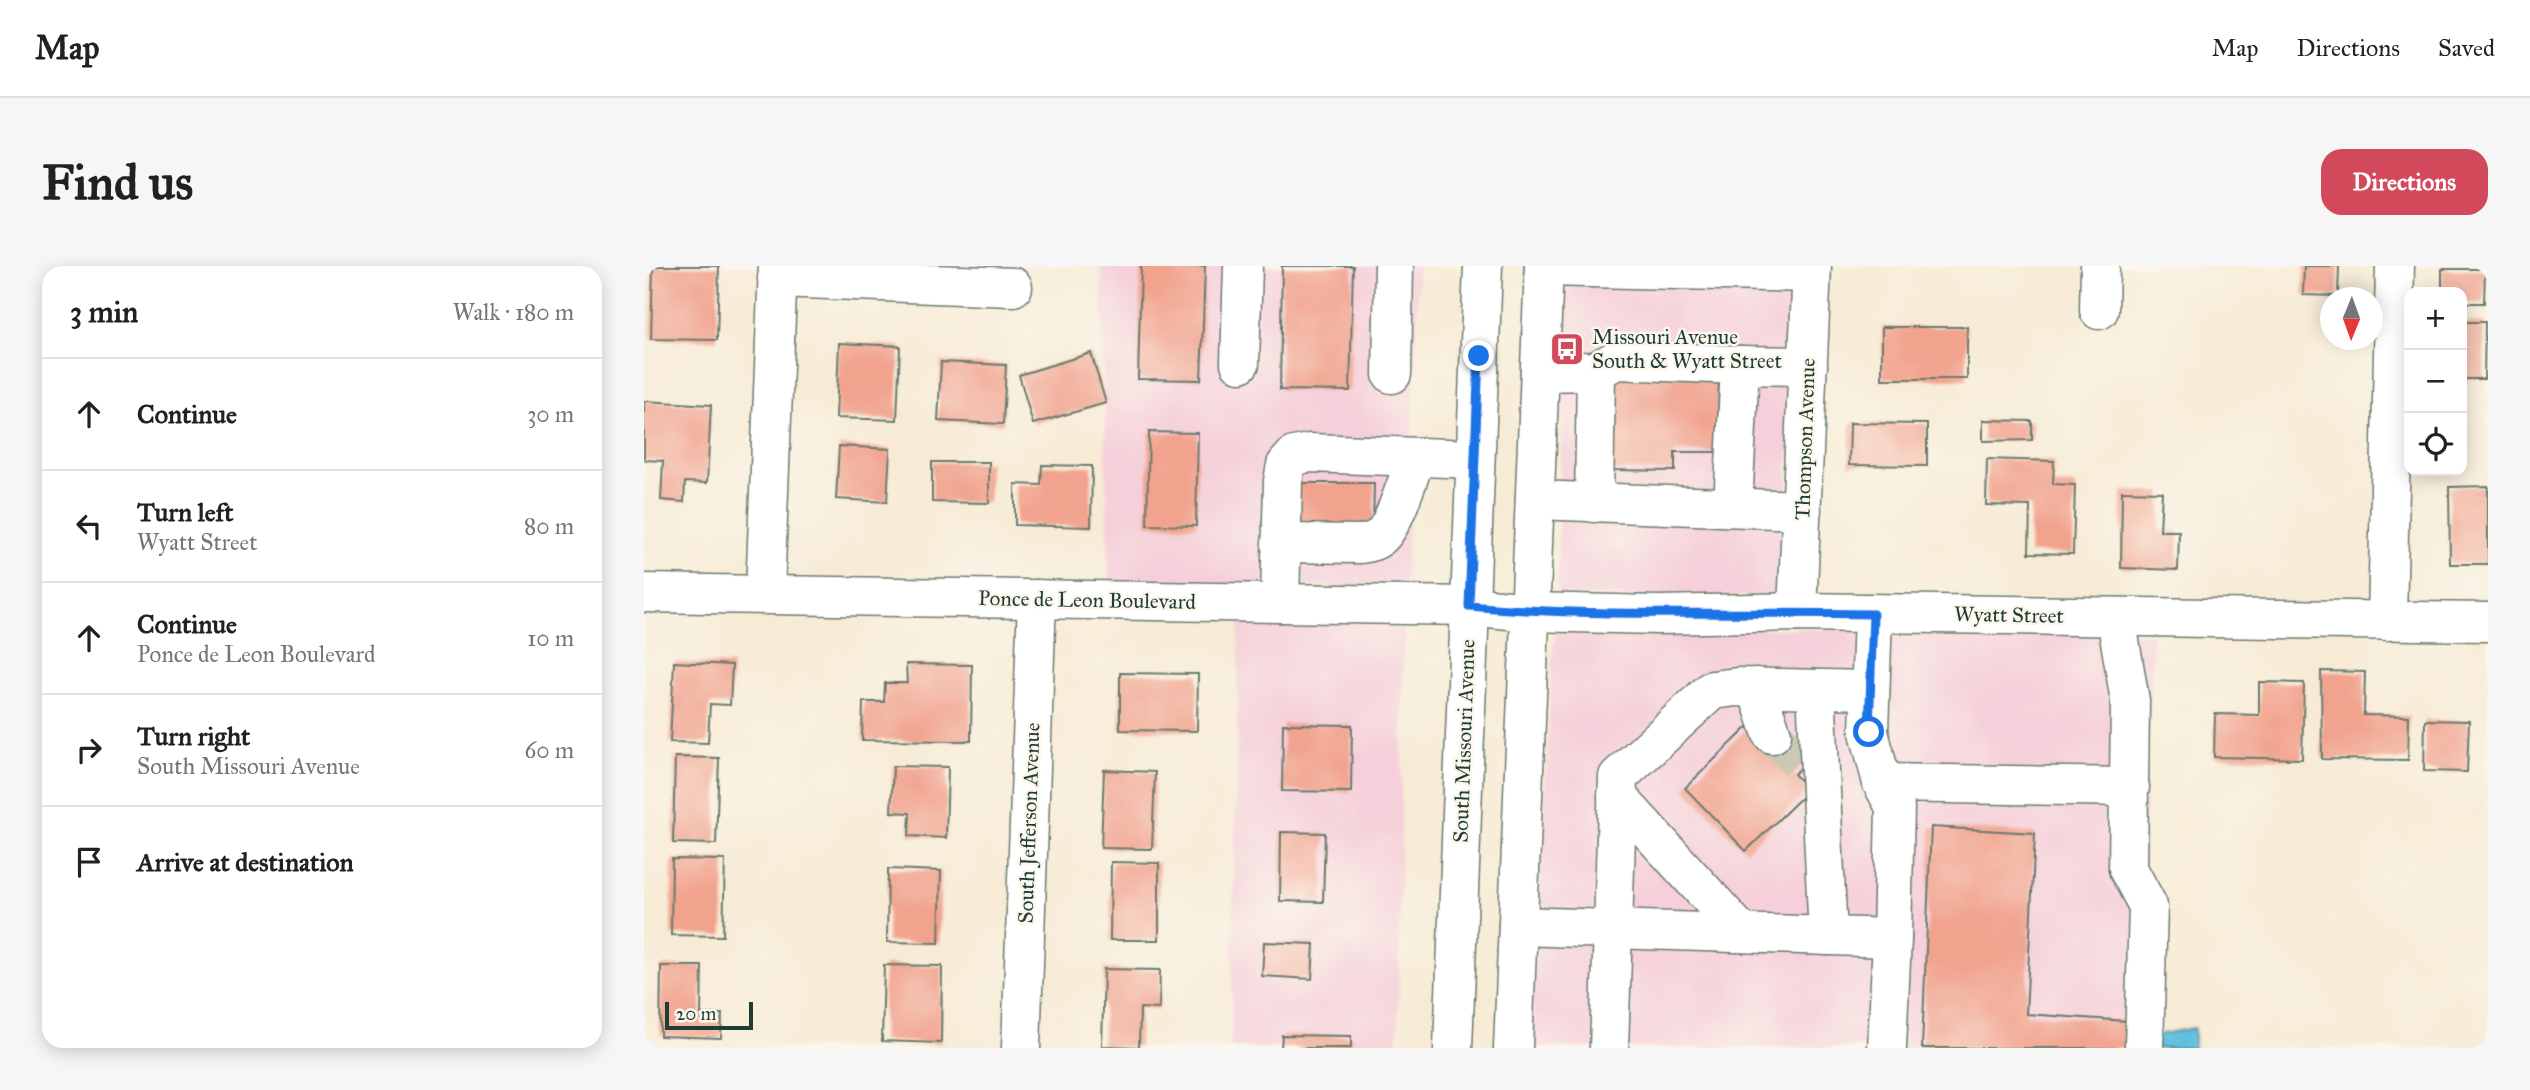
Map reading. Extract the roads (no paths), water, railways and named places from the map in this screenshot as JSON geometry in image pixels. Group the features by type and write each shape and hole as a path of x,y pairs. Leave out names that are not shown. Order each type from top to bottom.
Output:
{"street":[{"path":"1240,363 1243,266"},
{"path":"1391,374 1394,266"},
{"name":"South Missouri Avenue","path":"1452,1048 1483,266"},
{"path":"1513,1048 1544,266 1812,269"},
{"path":"2099,310 2100,266"},
{"path":"2387,621 2395,266"},
{"name":"Thompson Avenue","path":"1797,612 1812,269"},
{"path":"765,593 778,272 1013,287"},
{"path":"1540,372 1596,371 1616,360 1808,366"},
{"path":"1733,507 1740,365"},
{"path":"1594,503 1596,371"},
{"path":"1280,603 1283,481 1286,465 1294,456 1309,453 1475,459"},
{"path":"1281,543 1371,543 1381,537 1389,526 1416,457"},
{"path":"1535,500 1802,510"},
{"name":"Ponce de Leon Boulevard","path":"644,593 1469,606 1529,612"},
{"name":"South Jefferson Avenue","path":"1021,1048 1037,599"},
{"name":"Wyatt Street","path":"1529,612 1658,615 1797,612 2488,622"},
{"path":"1873,614 1869,732 1882,783 1895,807 1887,1048"},
{"path":"2116,617 2130,701 2128,869 2148,906 2144,1048"},
{"path":"1609,1048 1618,777 1712,690 1756,687 1870,690"},
{"path":"1756,687 1772,734"},
{"path":"1816,689 1812,774 1828,936"},
{"path":"1882,783 2130,787"},
{"path":"1617,796 1742,933"},
{"path":"1518,926 1892,938"}],"water":[{"path":"2194,1028 2194,1048 2155,1048 2156,1035"}],"tunnel":[{"path":"1772,734 1803,765"}],"place":[{"name":"Missouri Avenue South & Wyatt Street","path":"1567,349"}]}
